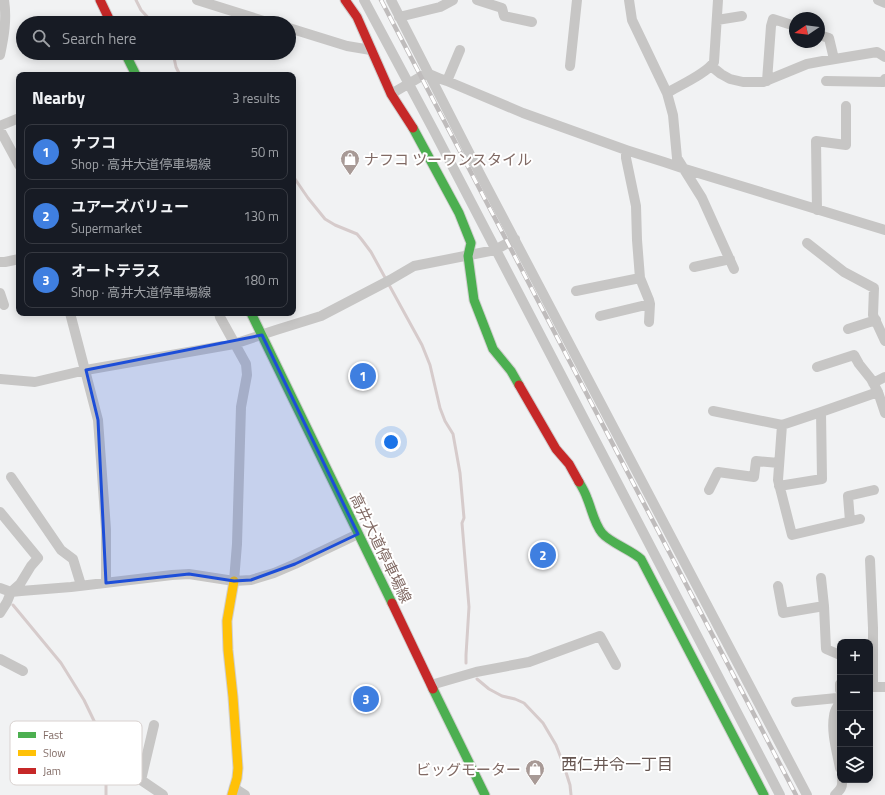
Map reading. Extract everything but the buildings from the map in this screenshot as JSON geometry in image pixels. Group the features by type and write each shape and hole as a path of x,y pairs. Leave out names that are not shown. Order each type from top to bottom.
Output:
{"street":[{"path":"0,55 5,28 6,11 4,0"},
{"path":"100,0 108,16"},
{"path":"197,0 248,16"},
{"path":"345,0 357,17 391,94 416,134 459,213 471,243 468,256 474,300 493,349 511,371 556,449 569,464 587,497 596,524 602,534 641,559 764,795"},
{"path":"364,0 780,795"},
{"path":"391,0 807,795"},
{"path":"399,17 440,7 453,0"},
{"path":"477,0 502,8 504,16 532,22"},
{"path":"570,66 577,0"},
{"path":"629,0 632,20 667,93 673,115 677,158 702,198 732,264 694,267"},
{"path":"667,93 705,71 714,62 718,0"},
{"path":"878,0 885,3"},
{"path":"717,20 742,16"},
{"path":"767,81 771,26 773,19 789,24"},
{"path":"296,30 347,46 371,50"},
{"path":"825,37 829,38 834,59"},
{"path":"447,81 460,50"},
{"path":"711,66 720,74 730,79 743,82 763,82 807,64 877,52 885,57"},
{"path":"128,60 134,72"},
{"path":"391,94 428,73"},
{"path":"428,73 523,113 626,150 885,230"},
{"path":"826,81 883,82 885,78"},
{"path":"817,210 816,141 846,145 846,106"},
{"path":"0,126 16,119"},
{"path":"0,130 16,159"},
{"path":"626,150 626,158 636,206 640,278 650,304 649,322"},
{"path":"0,379 35,382 86,370 234,344 321,316 387,282 414,266 495,250 515,239"},
{"path":"807,243 844,272 874,288 873,315 885,341"},
{"path":"0,262 16,260"},
{"path":"576,291 640,278"},
{"path":"0,294 4,305"},
{"path":"600,316 650,304"},
{"path":"71,316 98,420 106,530 106,583"},
{"path":"220,316 246,364 247,376 241,407 237,544 234,582 227,621 238,768 233,792 245,795"},
{"name":"高井大道停車場線","path":"252,316 485,795"},
{"path":"848,330 876,320"},
{"path":"817,367 854,355 878,392 885,413"},
{"path":"872,382 885,377"},
{"path":"713,411 782,425 878,392"},
{"path":"779,486 822,479 821,412"},
{"path":"782,425 778,480 792,536 855,520 848,496 874,490"},
{"path":"710,490 718,472 754,477 756,461 779,464"},
{"path":"11,477 61,550 73,559 81,585"},
{"path":"0,512 38,558 31,566 20,584 11,592 0,613"},
{"path":"0,588 11,592 189,574 234,582 251,580 274,573 295,564 358,534"},
{"path":"870,560 873,628 871,675"},
{"path":"821,578 826,649 837,654"},
{"path":"778,586 783,613 824,606"},
{"path":"431,685 476,672 529,662 600,636 616,665"},
{"path":"0,659 23,671"},
{"path":"873,687 885,687"},
{"path":"796,702 837,698"},
{"path":"837,708 834,716 834,739 837,754"},
{"path":"142,776 154,725"},
{"path":"142,781 163,795"},
{"path":"836,795 842,786 842,783"}],"highlighted area":[{"path":"262,335 358,534 295,564 251,580 234,581 189,574 106,583 98,420 86,370"}],"waterway":[{"path":"136,0 141,10 147,16"},
{"path":"174,60 178,72"},
{"path":"296,180 325,219 357,234 371,252 422,345 430,365 440,408 445,421 453,434 460,473 464,518 462,523 469,607 466,663"},
{"path":"13,605 61,663 84,700 94,721"},
{"path":"477,679 489,689 502,696 524,703 543,723 556,745 570,785 571,795"},
{"path":"106,785 106,795"}],"railway":[{"path":"381,0 796,795"}],"traffic: fast":[{"path":"128,60 134,72"},
{"path":"413,128 459,213 471,243 468,256 474,300 493,349 511,371 519,385"},
{"path":"252,316 392,603"},
{"path":"579,482 597,525 602,533 610,540 632,552 641,559 764,795"},
{"path":"433,689 485,795"}],"traffic: slow":[{"path":"232,795 238,768 227,621 234,581"}],"traffic: jam":[{"path":"100,0 108,16"},
{"path":"345,0 357,17 391,94 413,128"},
{"path":"519,385 556,449 569,464 579,482"},
{"path":"392,603 433,689"}],"place":[{"name":"ナフコ ツーワンスタイル","path":"350,176"},
{"name":"ナフコ","path":"363,376"},
{"name":"ユアーズバリュー","path":"543,555"},
{"name":"オートテラス","path":"366,699"},
{"name":"ビッグモーター","path":"535,786"}],"district":[{"name":"西仁井令一丁目","path":"617,764"}]}
